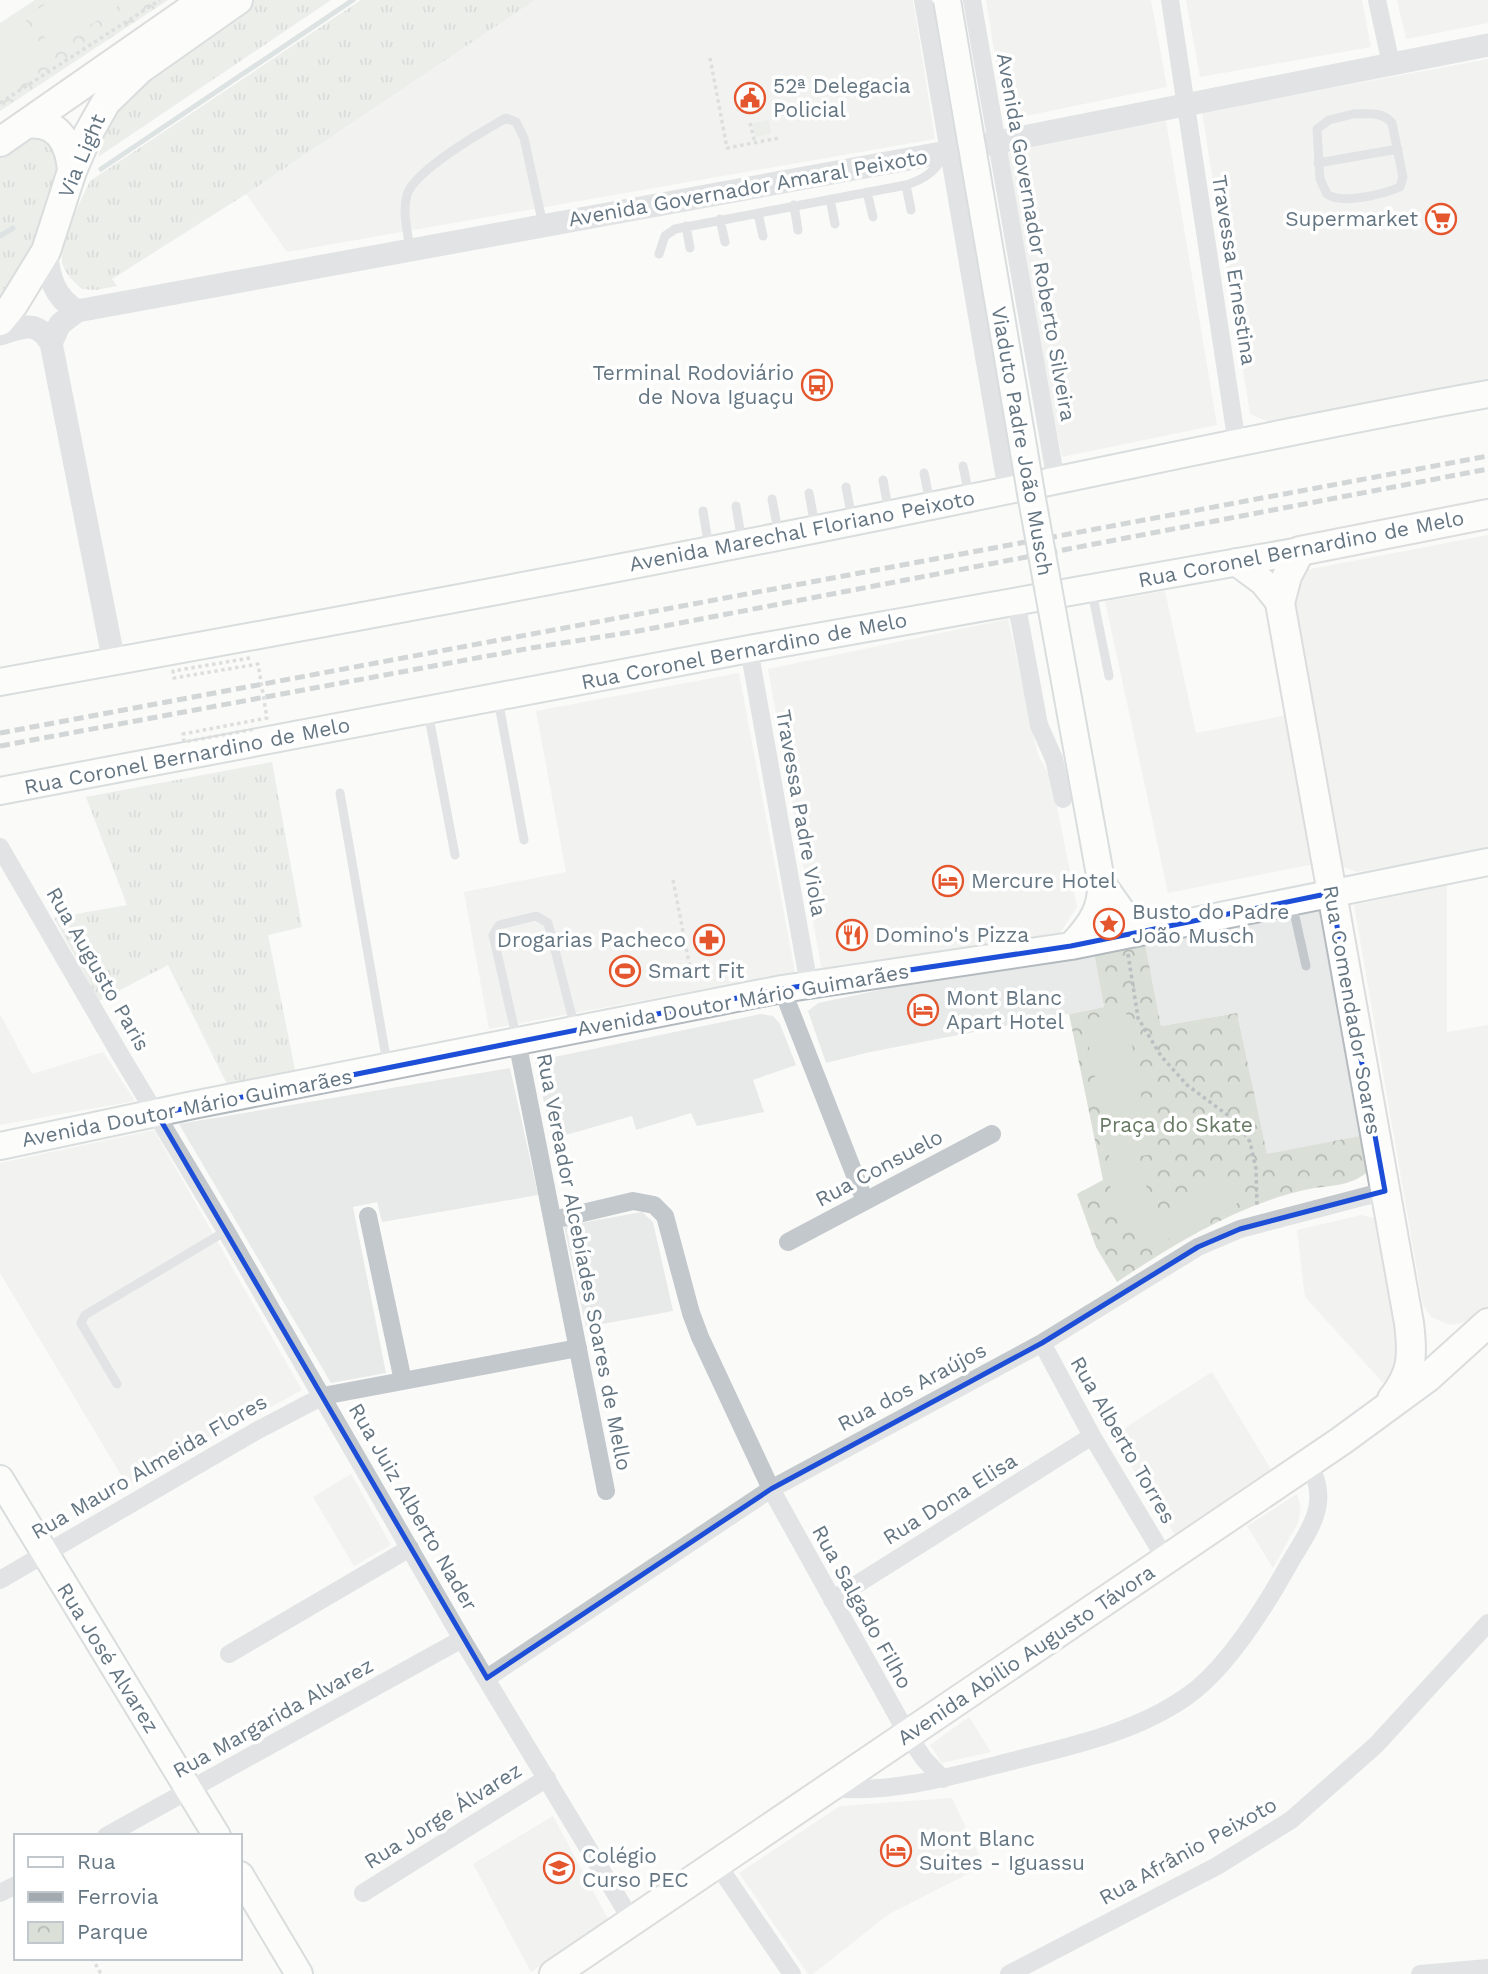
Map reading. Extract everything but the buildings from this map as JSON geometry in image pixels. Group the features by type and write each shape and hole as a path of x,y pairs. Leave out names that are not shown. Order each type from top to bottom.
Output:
{"main road":[{"name":"Via Light","path":"0,142 204,0"},
{"name":"Via Light","path":"0,321 46,251 72,171 95,120 112,94 140,69 238,0"},
{"name":"Viaduto Padre João Musch","path":"947,0 1032,499 1101,879 1098,909 1092,923 1071,946"},
{"path":"27,124 45,125 57,130 69,149 72,171"},
{"name":"Avenida Marechal Floriano Peixoto","path":"0,682 709,550 1384,412 1488,394"},
{"name":"Rua Coronel Bernardino de Melo","path":"0,791 749,649 1300,551 1488,514"},
{"name":"Rua Comendador Soares","path":"1300,551 1287,576 1280,603 1413,1354 1409,1370 1395,1395 1382,1410"},
{"path":"1236,562 1263,582 1280,603"},
{"name":"Avenida Doutor Mário Guimarães","path":"0,1146 193,1105 782,989 1071,946 1488,862"},
{"name":"Viaduto Padre João Musch","path":"1101,879 1125,916 1154,929"},
{"path":"1409,1322 1416,1333 1429,1344 1449,1347 1465,1342"},
{"name":"Avenida Abílio Augusto Távora","path":"554,1974 1308,1462 1427,1378 1488,1323"},
{"name":"Rua José Alvarez","path":"0,1479 216,1834"},
{"path":"242,1878 299,1974"}],"street":[{"path":"923,0 1007,491"},
{"name":"Avenida Governador Roberto Silveira","path":"972,0 1056,481"},
{"name":"Travessa Ernestina","path":"1170,0 1237,444"},
{"path":"1377,0 1391,64"},
{"name":"Avenida Governador Amaral Peixoto","path":"77,311 947,152 1186,104 1344,77 1391,64 1488,46"},
{"path":"46,251 54,288 65,303 77,311 60,324 51,343"},
{"path":"0,334 28,326 40,330 51,343 114,662"},
{"path":"1016,601 1039,725 1054,759 1063,799"},
{"name":"Travessa Padre Viola","path":"749,649 809,985"},
{"name":"Rua Augusto Paris","path":"0,847 121,1056 158,1114"},
{"path":"782,989 865,1201"},
{"name":"Rua Vereador Alcebíades Soares de Mello","path":"517,1041 606,1491"},
{"name":"Rua Juiz Alberto Nader","path":"158,1114 463,1639 632,1921"},
{"name":"Rua Consuelo","path":"788,1242 992,1134"},
{"name":"Rua dos Araújos","path":"487,1678 771,1489 1042,1343 1198,1247 1258,1224 1385,1191"},
{"name":"Rua Salgado Filho","path":"553,1220 633,1201 653,1205 665,1216 700,1337 771,1489 908,1735 924,1759 943,1779"},
{"path":"368,1216 403,1381"},
{"name":"Rua Alberto Torres","path":"1042,1343 1092,1436 1166,1560"},
{"name":"Rua Mauro Almeida Flores","path":"0,1580 258,1430 323,1396 578,1348"},
{"name":"Rua Dona Elisa","path":"832,1600 1092,1436"},
{"path":"829,1788 854,1791 943,1779 1111,1734 1164,1710 1202,1685 1266,1606 1315,1516 1320,1485 1308,1462"},
{"path":"229,1654 410,1548"},
{"name":"Rua Afrânio Peixoto","path":"1009,1974 1217,1866 1291,1820 1376,1745 1488,1623"},
{"name":"Rua Margarida Alvarez","path":"110,1834 463,1639"},
{"name":"Rua Jorge Álvarez","path":"363,1893 547,1778"},
{"path":"717,1864 792,1974"},
{"path":"1420,1974 1488,1968"}],"lane":[{"path":"1352,111 1387,117 1395,131 1398,149 1404,177 1400,187 1389,192 1339,200 1327,194 1320,179 1317,129 1329,121 1352,111"},
{"path":"410,251 405,205 410,187 420,175 506,118 516,122 524,138 543,225"},
{"path":"1318,163 1398,149"},
{"path":"659,254 665,236 686,226 918,182 932,173 947,152"},
{"path":"906,185 911,210"},
{"path":"867,192 873,217"},
{"path":"830,198 835,224"},
{"path":"793,205 798,230"},
{"path":"758,213 763,236"},
{"path":"720,219 725,243"},
{"path":"686,226 690,248"},
{"path":"963,466 970,498"},
{"path":"924,473 930,506"},
{"path":"883,480 890,514"},
{"path":"846,487 852,522"},
{"path":"809,493 816,529"},
{"path":"772,499 779,536"},
{"path":"736,506 743,543"},
{"path":"702,511 709,550"},
{"path":"1091,588 1109,676"},
{"path":"498,697 524,840"},
{"path":"428,710 455,855"},
{"path":"340,793 388,1068"},
{"path":"1291,901 1306,966"},
{"path":"517,1041 493,935 499,925 536,916 548,923 575,1030"},
{"path":"117,1384 81,1323 85,1315 226,1231"}],"path":[{"path":"0,103 160,0"},
{"path":"710,58 727,148 779,138"},
{"path":"750,123 755,143"},
{"path":"250,658 173,671 174,678 258,664 267,718 183,734 184,742 254,729"},
{"path":"673,880 698,1006"},
{"path":"1125,935 1138,1018 1161,1056 1187,1085 1237,1122 1250,1142 1256,1169 1258,1224"}],"highlighted area":[{"path":"1331,893 1385,1191 1240,1229 1198,1247 1042,1343 771,1489 487,1678 157,1114 782,989 1071,946"}],"shaded area":[{"path":"535,0 913,0 935,139 287,252 246,194"},
{"path":"986,0 1151,0 1167,87 1020,117 1004,112"},
{"path":"1186,0 1362,0 1371,47 1200,77"},
{"path":"1397,0 1488,0 1488,23 1406,39"},
{"path":"1488,59 1488,382 1269,422 1250,414 1202,112"},
{"path":"1166,121 1217,425 1062,457 1001,149"},
{"path":"1488,535 1488,850 1356,872 1344,867 1339,856 1293,597 1295,572"},
{"path":"1165,591 1196,733 1288,715 1314,864 1168,893 1105,601"},
{"path":"1008,619 1038,755 1052,781 1077,907 1059,935 822,971 768,669"},
{"path":"739,673 795,972 489,1029 464,892 566,872 536,711"},
{"path":"1447,885 1447,1032 1488,1025 1488,1307 1462,1323 1450,1325 1431,1317 1423,1305 1354,905"},
{"path":"1319,911 1365,1135 1267,1155 1237,1013 1161,1026 1145,944"},
{"path":"1094,953 1104,1007 826,1063 808,1011 818,1003 975,970"},
{"path":"0,1014 32,1074 103,1052 135,1101 0,1125"},
{"path":"761,1014 773,1016 780,1024 796,1065 753,1080 764,1112 697,1126 691,1113 636,1130 632,1116 552,1139 535,1061"},
{"path":"510,1068 538,1195 382,1222 377,1202 353,1207 386,1373 331,1383 179,1124"},
{"path":"154,1130 302,1390 127,1485 0,1273 0,1163"},
{"path":"642,1212 653,1222 673,1311 586,1327 564,1226"},
{"path":"1361,1215 1374,1218 1380,1224 1404,1350 1386,1386 1305,1297 1297,1230"},
{"path":"1212,1372 1272,1471 1175,1535 1112,1436"},
{"path":"351,1474 391,1545 354,1566 313,1497"},
{"path":"1297,1494 1301,1508 1298,1523 1273,1568 1247,1526"},
{"path":"969,1717 991,1752 942,1763 930,1745"},
{"path":"952,1798 984,1866 889,1914 813,1974 808,1974 739,1873 840,1806"},
{"path":"553,1816 608,1919 531,1972 473,1864"}],"green space":[{"path":"35,0 168,0 0,111 0,23"},
{"path":"52,0 116,0 120,5 53,50 30,14"},
{"path":"249,0 331,0 98,157 112,114 128,84"},
{"path":"361,0 535,0 246,194 112,279 117,286 96,290 82,289 73,281 63,266 62,254 72,221 90,181"},
{"path":"24,18 47,53 0,84 0,34"},
{"path":"769,120 771,134 755,137 752,123"},
{"path":"39,131 67,156 26,265 0,307 0,158"},
{"path":"272,762 302,927 268,935 295,1070 228,1086 168,965 99,1001 54,918 127,905 86,797"},
{"name":"Praça do Skate","path":"1145,944 1161,1026 1237,1013 1267,1154 1365,1135 1369,1170 1346,1183 1279,1197 1230,1216 1183,1240 1117,1282 1096,1247 1077,1194 1103,1180 1069,1014 1104,1007 1094,953"},
{"path":"1126,1012 1139,1081 1097,1089 1084,1020"},
{"path":"1139,1084 1152,1154 1110,1162 1098,1093"},
{"path":"1129,1168 1138,1171 1159,1210 1166,1214 1179,1211 1211,1179 1221,1174 1234,1181 1242,1194 1235,1207 1164,1241 1150,1242 1139,1234 1116,1201 1110,1186 1111,1175 1116,1170"}],"waterway":[{"path":"101,169 353,0"},
{"path":"0,236 13,228"}],"railway":[{"path":"0,733 1488,456"},
{"path":"0,746 531,648 638,631 1488,469"}],"place":[{"name":"52ª Delegacia Policial","path":"750,98"},
{"name":"Supermarket","path":"1441,219"},
{"name":"Terminal Rodoviário de Nova Iguaçu","path":"817,385"},
{"name":"Mercure Hotel","path":"948,881"},
{"name":"Busto do Padre João Musch","path":"1109,924"},
{"name":"Domino's Pizza","path":"852,935"},
{"name":"Drogarias Pacheco","path":"709,940"},
{"name":"Smart Fit","path":"625,971"},
{"name":"Mont Blanc Apart Hotel","path":"923,1010"},
{"name":"Mont Blanc Suites - Iguassu","path":"896,1851"},
{"name":"Colégio Curso PEC","path":"559,1868"}]}
